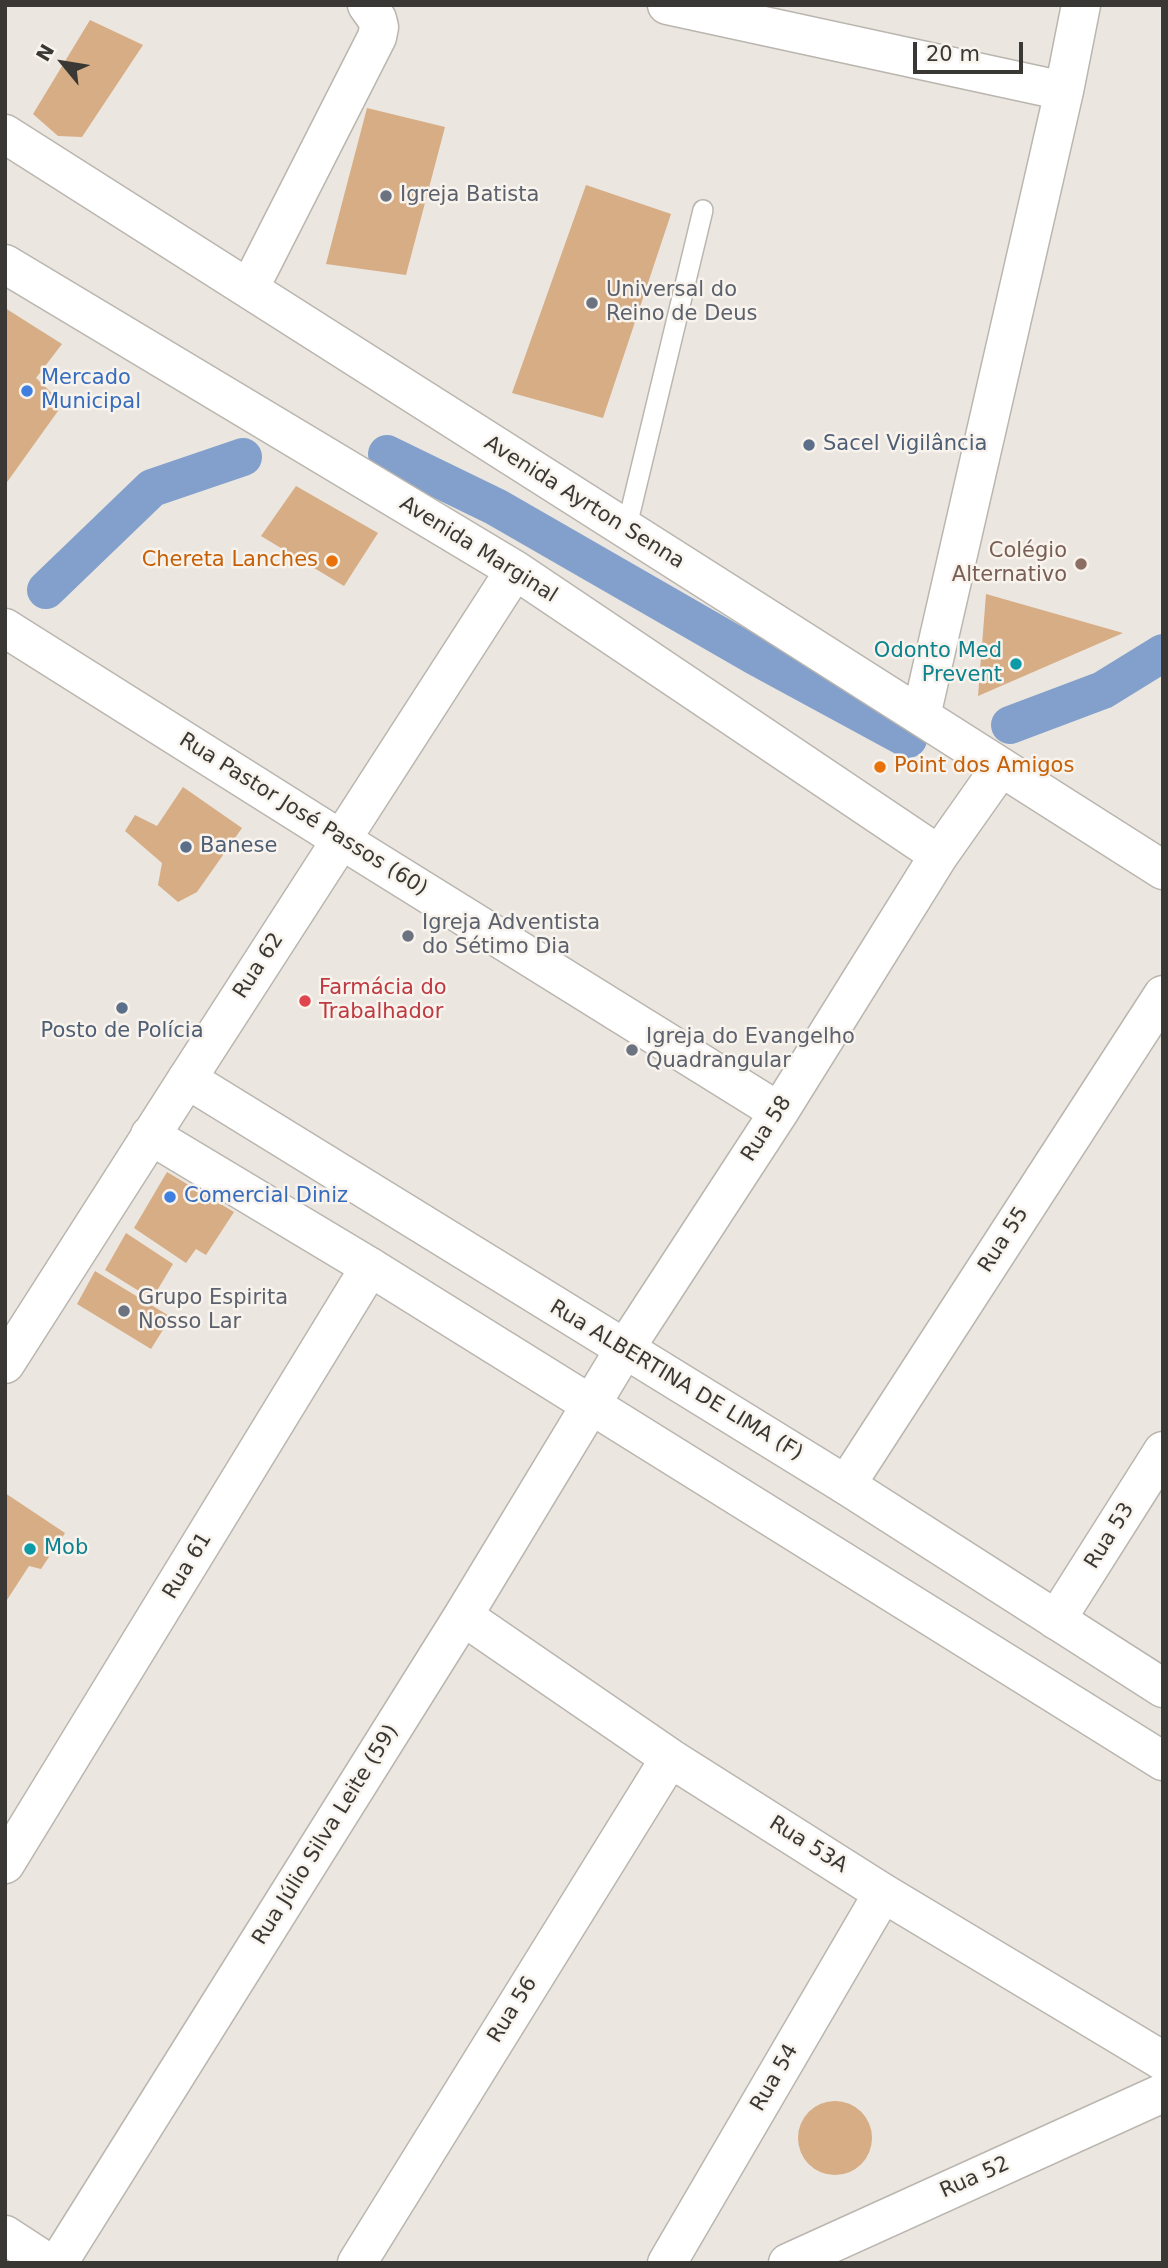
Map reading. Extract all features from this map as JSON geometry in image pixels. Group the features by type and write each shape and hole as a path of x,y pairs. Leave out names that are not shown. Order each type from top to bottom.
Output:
{"street":[{"path":"249,289 377,37 377,19 368,5"},
{"path":"667,5 1064,91"},
{"path":"921,716 1082,5"},
{"name":"Avenida Ayrton Senna","path":"5,134 1163,870"},
{"name":"Avenida Marginal","path":"5,264 516,570 939,855"},
{"name":"Rua 62","path":"5,1364 340,839 516,570"},
{"name":"Rua Pastor José Passos (60)","path":"5,628 779,1112"},
{"name":"Rua 58","path":"590,1406 779,1112 939,855 1001,767"},
{"name":"Rua 55","path":"846,1485 1163,995"},
{"name":"Rua ALBERTINA DE LIMA (F)","path":"187,1079 846,1485 1163,1688"},
{"path":"150,1135 370,1267 1163,1761"},
{"name":"Rua 61","path":"5,1864 370,1267"},
{"name":"Rua Júlio Silva Leite (59)","path":"58,2263 463,1616 590,1406"},
{"name":"Rua 53","path":"1056,1620 1163,1451"},
{"name":"Rua 53A","path":"463,1616 670,1758 883,1892 1163,2061"},
{"name":"Rua 56","path":"357,2263 670,1758"},
{"name":"Rua 54","path":"667,2263 883,1892"},
{"name":"Rua 52","path":"788,2263 1163,2092"},
{"path":"5,2235 48,2263"}],"lane":[{"path":"626,530 703,210"}],"building":[{"path":"90,20 143,45 82,137 58,136 33,114"},
{"name":"Igreja Batista","path":"367,108 445,127 406,275 326,264"},
{"name":"Universal do Reino de Deus","path":"586,185 671,214 603,418 512,393"},
{"name":"Mercado Municipal","path":"5,308 62,344 36,378 63,404 5,485"},
{"name":"Chereta Lanches","path":"296,486 378,533 344,586 261,536"},
{"name":"Odonto Med Prevent","path":"986,594 1123,633 978,696"},
{"name":"Banese","path":"183,787 242,828 197,892 178,902 158,885 162,863 125,831 135,815 157,826"},
{"path":"167,1172 234,1212 206,1255 196,1249 186,1263 134,1228"},
{"path":"126,1233 173,1264 152,1299 105,1270"},
{"name":"Grupo Espirita Nosso Lar","path":"95,1271 171,1317 151,1349 77,1304"},
{"name":"Mob","path":"5,1493 65,1533 41,1569 29,1566 5,1603"},
{"path":"835,2101 849,2104 861,2112 869,2124 872,2138 869,2152 861,2164 849,2172 835,2175 821,2172 809,2164 801,2152 798,2138 801,2124 809,2112 821,2104"}],"waterway":[{"path":"387,454 496,507 755,656 908,739"},
{"path":"46,590 152,488 243,457"},
{"path":"1010,725 1103,690 1163,653"}],"place":[{"name":"Igreja Batista","path":"386,196"},
{"name":"Universal do Reino de Deus","path":"592,303"},
{"name":"Mercado Municipal","path":"27,391"},
{"name":"Sacel Vigilância","path":"809,445"},
{"name":"Chereta Lanches","path":"332,561"},
{"name":"Colégio Alternativo","path":"1081,564"},
{"name":"Odonto Med Prevent","path":"1016,664"},
{"name":"Point dos Amigos","path":"880,767"},
{"name":"Banese","path":"186,847"},
{"name":"Igreja Adventista do Sétimo Dia","path":"408,936"},
{"name":"Farmácia do Trabalhador","path":"305,1001"},
{"name":"Posto de Polícia","path":"122,1008"},
{"name":"Igreja do Evangelho Quadrangular","path":"632,1050"},
{"name":"Comercial Diniz","path":"170,1197"},
{"name":"Grupo Espirita Nosso Lar","path":"124,1311"},
{"name":"Mob","path":"30,1549"}]}
